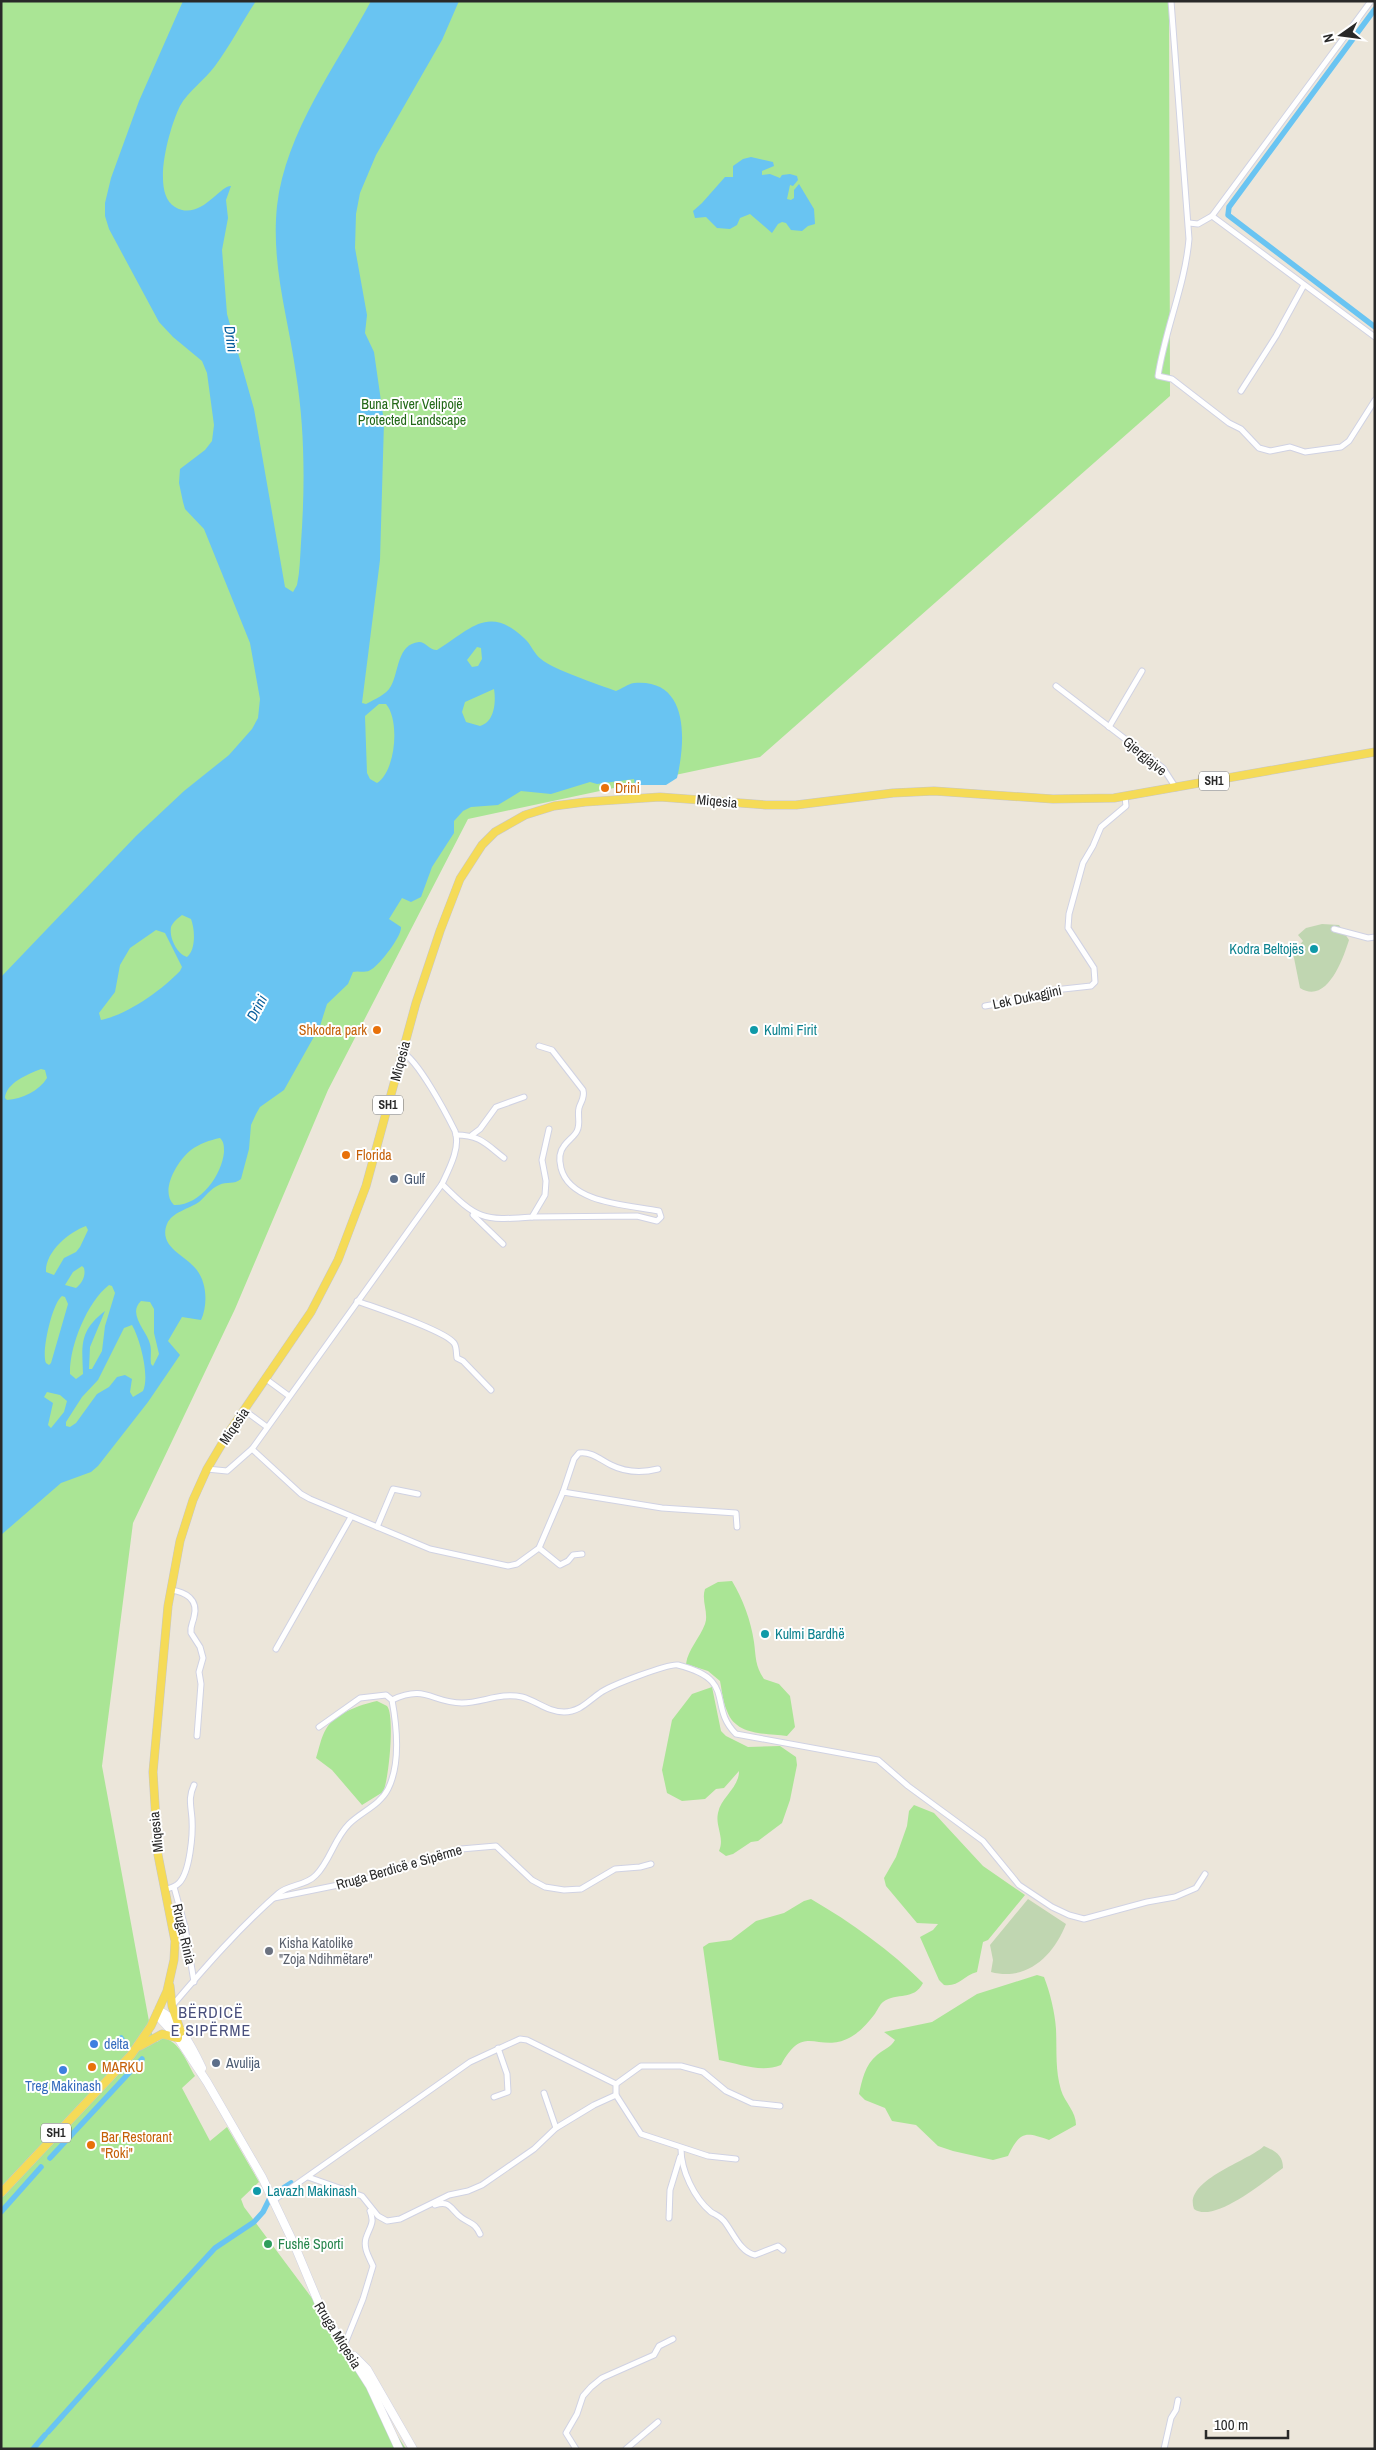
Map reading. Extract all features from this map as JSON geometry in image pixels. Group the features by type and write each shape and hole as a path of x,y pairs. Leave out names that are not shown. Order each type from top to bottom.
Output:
{"main road":[{"name":"SH1","path":"1125,797 1375,752"},
{"name":"Miqesia","path":"170,1979 175,1951 170,1912 170,1888 158,1855 152,1786 154,1744 171,1590 184,1527 207,1469 244,1410 311,1312 338,1260 366,1186 422,983 460,879 473,857 495,832 526,814 554,806 644,798 796,805 893,793 941,791 1053,799 1125,797"},
{"name":"SH1","path":"1,2193 136,2048 157,2013 170,1979"},
{"path":"136,2048 157,2035 180,2035 172,2006 170,1979"},
{"name":"Rruga Miqesia","path":"157,2013 180,2035 268,2189 316,2299 377,2399 399,2449"},
{"path":"346,2350 367,2369 413,2449"}],"street":[{"path":"1170,1 1189,224 1184,274 1162,350 1158,376 1172,379 1229,423 1241,430 1259,448 1270,451 1290,446 1305,452 1341,447 1349,441 1375,400"},
{"path":"1189,224 1198,224 1212,216 1371,1"},
{"path":"1212,216 1375,337"},
{"path":"1241,391 1272,343 1304,284"},
{"name":"Gjergjajve","path":"1109,727 1142,671"},
{"name":"Gjergjajve","path":"1056,686 1163,768 1176,788"},
{"name":"Lek Dukagjini","path":"985,1006 1019,1000 1054,990 1091,986 1095,982 1094,968 1068,928 1068,914 1083,863 1094,846 1101,827 1126,806 1125,797"},
{"path":"1334,929 1368,938 1375,937"},
{"path":"467,1209 485,1217 637,1216 660,1220 661,1214 659,1211 632,1208 597,1199 581,1192 565,1178 559,1160 564,1146 578,1130 579,1107 584,1095 583,1090 552,1050 538,1046"},
{"path":"207,1469 227,1470 252,1450 357,1300 442,1184 450,1165 456,1135 424,1078 409,1055 402,1052"},
{"path":"472,1135 480,1129 496,1107 524,1097"},
{"path":"532,1217 545,1195 546,1181 542,1160 549,1129"},
{"path":"456,1135 472,1135 504,1158"},
{"path":"442,1184 503,1244"},
{"path":"357,1300 452,1341 455,1344 457,1358 463,1360 491,1390"},
{"path":"266,1379 289,1396"},
{"path":"244,1410 267,1427"},
{"path":"252,1450 306,1497 430,1549 508,1566 517,1564 539,1548 551,1515 563,1492 574,1459 579,1453 592,1454 612,1466 632,1471 643,1472 658,1469"},
{"path":"377,1527 393,1489 418,1494"},
{"path":"563,1492 662,1508 736,1513 737,1527"},
{"path":"276,1648 351,1517"},
{"path":"539,1548 560,1565 568,1561 573,1555 582,1554"},
{"path":"171,1590 183,1592 190,1596 194,1605 195,1613 190,1633 200,1647 202,1658 199,1672 201,1684 197,1736"},
{"path":"392,1700 414,1692 460,1703 512,1696 538,1704 548,1710 565,1712 578,1710 614,1685 675,1664 691,1669 716,1684 721,1698 723,1716 736,1734 878,1760 908,1786 983,1841 1019,1885 1052,1907 1068,1915 1084,1919 1091,1918 1148,1902 1175,1897 1196,1888 1206,1874"},
{"path":"172,2006 238,1932 274,1898 282,1891 314,1877 323,1866 337,1839 350,1823 384,1797 393,1778 396,1735 392,1700 386,1695 360,1698 319,1727"},
{"name":"Rruga Rinia","path":"194,1785 189,1800 192,1818 190,1852 182,1879 170,1888 185,1927 194,1982"},
{"name":"Rruga Berdicë e Sipërme","path":"274,1898 363,1880 461,1850 489,1846 496,1846 501,1849 532,1880 545,1887 564,1890 581,1889 614,1869 651,1864"},
{"path":"273,2199 308,2177 470,2062 520,2039 527,2040 616,2084"},
{"path":"494,2097 508,2092 507,2074 498,2048"},
{"path":"616,2084 641,2066 681,2066 702,2072 726,2091 752,2103 780,2106"},
{"path":"616,2084 616,2095 637,2131 681,2151 736,2159"},
{"path":"544,2093 556,2128"},
{"path":"308,2177 362,2196 378,2216 387,2221 400,2219 449,2195 468,2192 482,2185 534,2149 556,2128 594,2105 616,2095"},
{"path":"669,2218 670,2190 681,2151"},
{"path":"681,2151 694,2192 711,2211 720,2217 744,2250 755,2255 778,2246 783,2250"},
{"path":"424,2207 446,2203 462,2218 473,2223 480,2234"},
{"path":"346,2350 373,2266 366,2251 366,2239 373,2224 369,2206"},
{"path":"576,2449 566,2433 577,2414 583,2396 591,2386 602,2378 654,2355 659,2346 673,2339"},
{"path":"1164,2449 1171,2418 1176,2410 1178,2400"},
{"path":"626,2449 658,2422"}],"green space":[{"name":"Buna River Velipojë Protected Landscape","path":"1,1 1169,1 1170,396 760,757 468,819 328,1090 235,1309 133,1523 102,1766 151,2032 157,2042 163,2038 169,2040 182,2053 195,2076 182,2088 210,2141 227,2127 259,2182 241,2199 244,2207 323,2313 364,2384 406,2449 1,2449"},
{"path":"1322,924 1339,925 1349,940 1343,958 1332,978 1326,985 1310,992 1300,988 1293,953 1303,941 1298,935 1306,928"},
{"path":"732,1581 749,1618 756,1661 761,1674 764,1679 779,1684 790,1696 795,1727 787,1736 752,1732 737,1725 731,1719 726,1708 720,1681 708,1671 686,1664 689,1653 705,1624 705,1589 718,1582"},
{"path":"712,1687 721,1731 726,1736 748,1747 780,1746 796,1757 797,1765 790,1800 782,1823 758,1841 751,1842 733,1854 726,1856 719,1851 721,1837 717,1818 720,1807 736,1782 739,1771 724,1788 716,1789 705,1799 682,1801 667,1793 662,1770 672,1720 692,1694"},
{"path":"377,1701 387,1706 391,1722 387,1775 383,1792 362,1805 332,1770 316,1758 323,1736 330,1723 348,1710"},
{"path":"914,1805 934,1813 983,1866 1025,1895 988,1940 983,1942 977,1972 954,1984 944,1985 939,1980 920,1937 933,1930 938,1924 917,1923 886,1886 884,1878 896,1857 907,1826 909,1811"},
{"path":"811,1899 870,1938 923,1983 915,1992 883,2002 869,2021 853,2036 838,2042 829,2043 804,2041 797,2044 789,2052 781,2065 758,2068 719,2060 703,1947 709,1943 731,1940 756,1921 784,1913"},
{"path":"1028,1899 1066,1924 1061,1935 1054,1946 1038,1963 1027,1969 1016,1973 1004,1974 991,1972 993,1960 990,1945"},
{"path":"1037,1975 1044,1977 1050,1996 1055,2023 1059,2082 1063,2095 1076,2120 1076,2125 1049,2140 1034,2135 1024,2136 1016,2142 1008,2156 993,2160 938,2146 916,2125 892,2121 885,2108 865,2100 859,2094 863,2078 870,2063 895,2040 884,2032 932,2022 977,1994"},
{"path":"1264,2146 1278,2154 1282,2160 1283,2168 1240,2199 1226,2206 1214,2211 1203,2212 1194,2209 1193,2199 1198,2189 1207,2180"}],"water":[{"path":"183,1 256,1 215,66 187,95 180,106 167,143 163,174 164,188 168,199 175,207 184,210 193,210 201,207 226,187 231,186 226,200 228,218 222,250 227,314 254,409 285,587 293,592 297,585 300,564 303,458 299,395 281,291 276,249 277,206 282,178 301,125 371,1 459,1 442,40 376,155 360,193 356,214 355,248 367,315 365,333 374,352 384,422 380,560 362,703 366,704 389,689 403,653 412,644 421,642 437,650 479,624 489,622 500,623 511,628 524,638 541,659 565,672 616,691 634,683 652,684 665,690 674,701 680,714 682,746 677,778 666,785 635,785 634,779 597,784 590,782 551,794 521,791 498,805 471,807 463,811 454,821 454,833 432,867 421,897 411,902 402,898 389,919 401,927 394,943 385,956 372,969 353,972 348,984 327,1004 320,1026 284,1090 260,1107 251,1125 249,1149 241,1179 236,1182 216,1186 199,1202 181,1211 169,1220 165,1232 166,1239 169,1245 200,1274 205,1294 205,1308 201,1320 182,1317 168,1341 180,1355 148,1402 98,1466 91,1472 61,1483 1,1535 1,977 136,836 184,791 229,755 252,729 258,718 260,699 250,643 204,529 185,509 179,483 180,469 205,450 212,441 214,425 207,373 202,361 173,337 159,322 109,229 105,216 105,203 111,178 139,101","holes":["477,647 481,648 482,659 478,666 472,667 467,660","494,689 495,699 492,716 489,720 480,726 466,722 462,712 465,702","379,704 386,704 393,721 394,745 392,757 383,777 377,783 370,779 367,773 365,716","182,915 191,919 194,934 193,945 187,957 180,953 171,936 171,927","156,930 165,933 182,967 180,971 164,986 143,1001 122,1013 101,1020 99,1013 115,992 120,965 130,948","41,1069 45,1070 47,1078 44,1083 30,1094 7,1100 5,1098 9,1088 18,1080","220,1138 224,1146 219,1170 208,1188 201,1195 184,1204 174,1205 168,1192 169,1184 176,1168 191,1150","86,1226 88,1230 80,1247 76,1252 64,1258 54,1275 46,1272 49,1257 66,1238","82,1266 84,1268 84,1277 76,1288 65,1285 73,1272","109,1285 112,1286 115,1293 105,1326 102,1351 92,1369 89,1369 90,1347 105,1311 90,1325 86,1332 82,1355 83,1374 76,1379 70,1374 70,1363 76,1338 93,1302 101,1293","62,1296 65,1297 68,1304 49,1365 46,1363 45,1349 51,1318 58,1300","141,1301 150,1302 154,1309 154,1333 159,1354 153,1366 151,1364 150,1344 137,1317 137,1306","132,1325 138,1339 145,1367 143,1391 133,1397 130,1392 132,1379 125,1375 117,1377 109,1387 97,1394 76,1423 70,1427 66,1426 66,1422 82,1397 98,1380 124,1328","47,1392 60,1395 67,1401 64,1412 51,1428 48,1425 53,1403 44,1397"]},
{"path":"751,157 773,162 774,166 762,171 762,175 770,174 780,178 782,175 790,174 797,176 798,180 793,186 790,185 787,199 791,200 794,198 794,190 799,184 814,209 815,224 808,226 802,231 791,230 786,223 782,222 778,224 772,233 750,214 740,218 737,225 730,229 717,228 706,217 695,218 693,211 725,177 733,177 733,166 743,159"}],"waterway":[{"path":"1375,9 1229,207 1228,215 1375,327"},
{"path":"121,2038 126,2045"},
{"path":"50,2158 142,2059"},
{"path":"1,2212 41,2167"},
{"path":"147,2322 215,2248 254,2222 263,2212 271,2196 291,2183"},
{"path":"48,2432 144,2325"},
{"path":"33,2449 45,2435"}],"place":[{"name":"Drini","path":"605,788"},
{"name":"Kodra Beltojës","path":"1314,949"},
{"name":"Shkodra park","path":"377,1030"},
{"name":"Kulmi Firit","path":"754,1030"},
{"name":"Florida","path":"346,1155"},
{"name":"Gulf","path":"394,1179"},
{"name":"Kulmi Bardhë","path":"765,1634"},
{"name":"Kisha Katolike \"Zoja Ndihmëtare\"","path":"269,1951"},
{"name":"delta","path":"94,2044"},
{"name":"Avulija","path":"216,2063"},
{"name":"MARKU","path":"92,2067"},
{"name":"Treg Makinash","path":"63,2070"},
{"name":"Bar Restorant \"Roki\"","path":"91,2145"},
{"name":"Lavazh Makinash","path":"257,2191"},
{"name":"Fushë Sporti","path":"268,2244"}],"district":[{"name":"BËRDICË E SIPËRME","path":"211,2021"}]}
